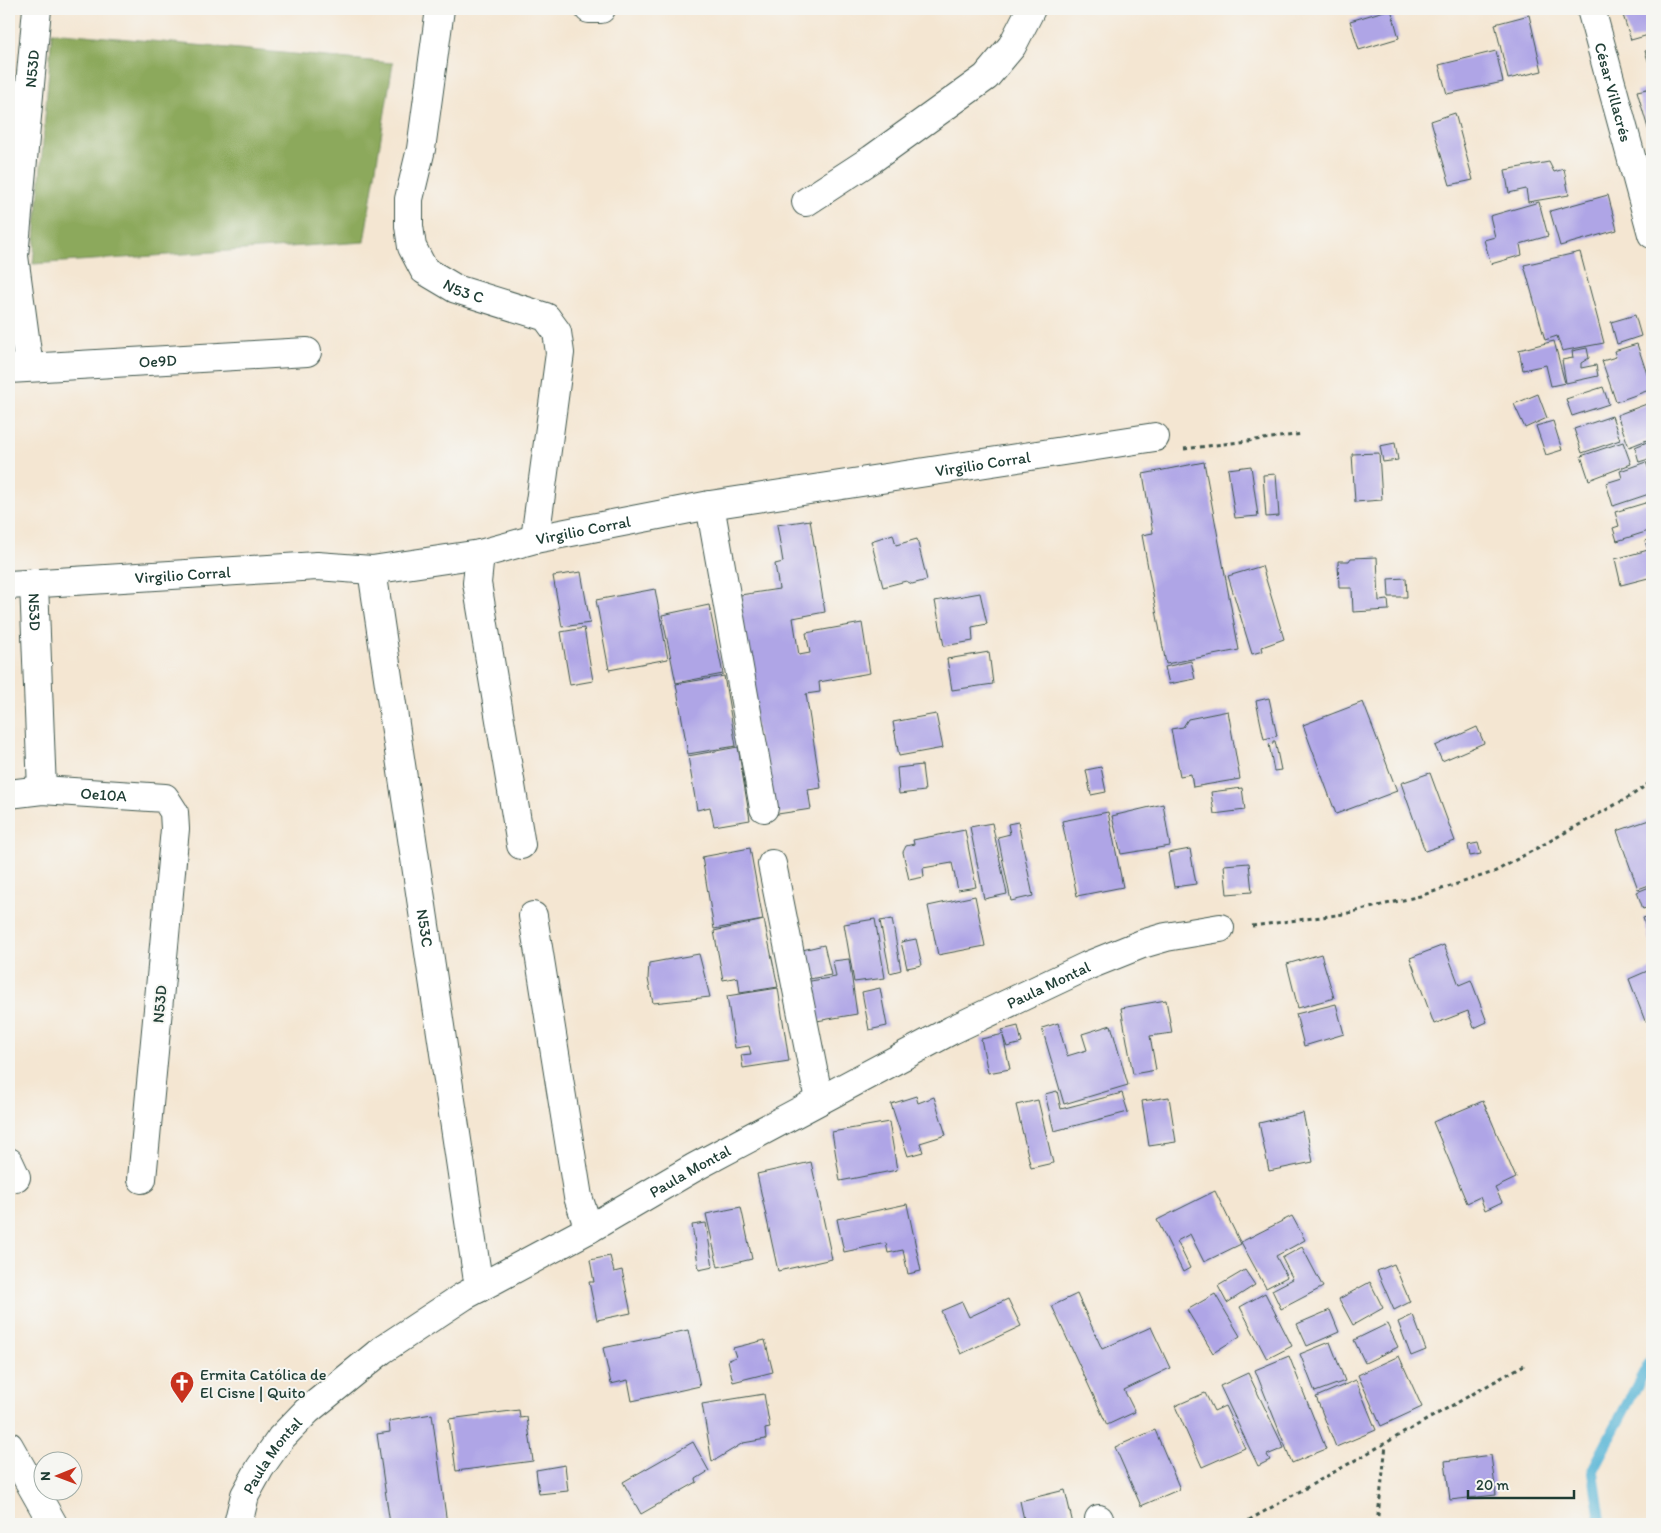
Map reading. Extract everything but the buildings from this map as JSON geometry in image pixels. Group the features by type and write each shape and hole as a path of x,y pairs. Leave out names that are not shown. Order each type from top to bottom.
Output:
{"street":[{"name":"N53D","path":"19,368 14,256 16,158 37,9"},
{"name":"N53 C","path":"440,9 421,149 409,199 409,226 412,247 424,270 456,289 546,317 557,332 560,353 535,539"},
{"path":"589,9 601,9"},
{"path":"806,202 872,159 986,77 1012,46 1031,9"},
{"name":"César Villacrés","path":"1591,9 1652,234"},
{"name":"Oe9D","path":"19,368 307,352"},
{"name":"Virgilio Corral","path":"22,584 317,566 372,570 480,554 535,539 710,505 1155,437"},
{"path":"710,505 764,808"},
{"path":"480,554 477,583 521,845"},
{"name":"N53C","path":"372,570 479,1288"},
{"name":"N53D","path":"22,584 42,790"},
{"name":"Oe10A","path":"9,794 42,790 165,798 174,812 175,829"},
{"name":"N53D","path":"142,1179 175,829"},
{"path":"772,864 819,1100"},
{"path":"533,916 578,1196 589,1229"},
{"name":"Paula Montal","path":"238,1524 245,1495 260,1468 281,1438 307,1411 382,1350 479,1288 589,1229 695,1167 952,1030 1107,957 1166,937 1220,928"},
{"path":"9,1446 53,1524"}],"path":[{"path":"1155,437 1175,450 1303,434"},
{"path":"1220,928 1268,925 1344,914 1420,896 1494,872 1631,796 1652,780"},
{"path":"1242,1524 1524,1365"},
{"path":"1377,1524 1386,1444"}],"green space":[{"path":"52,32 393,63 364,242 33,264"}],"waterway":[{"path":"1601,1524 1593,1469 1652,1357"}],"place":[{"name":"Ermita Católica de El Cisne | Quito","path":"182,1404"}]}
